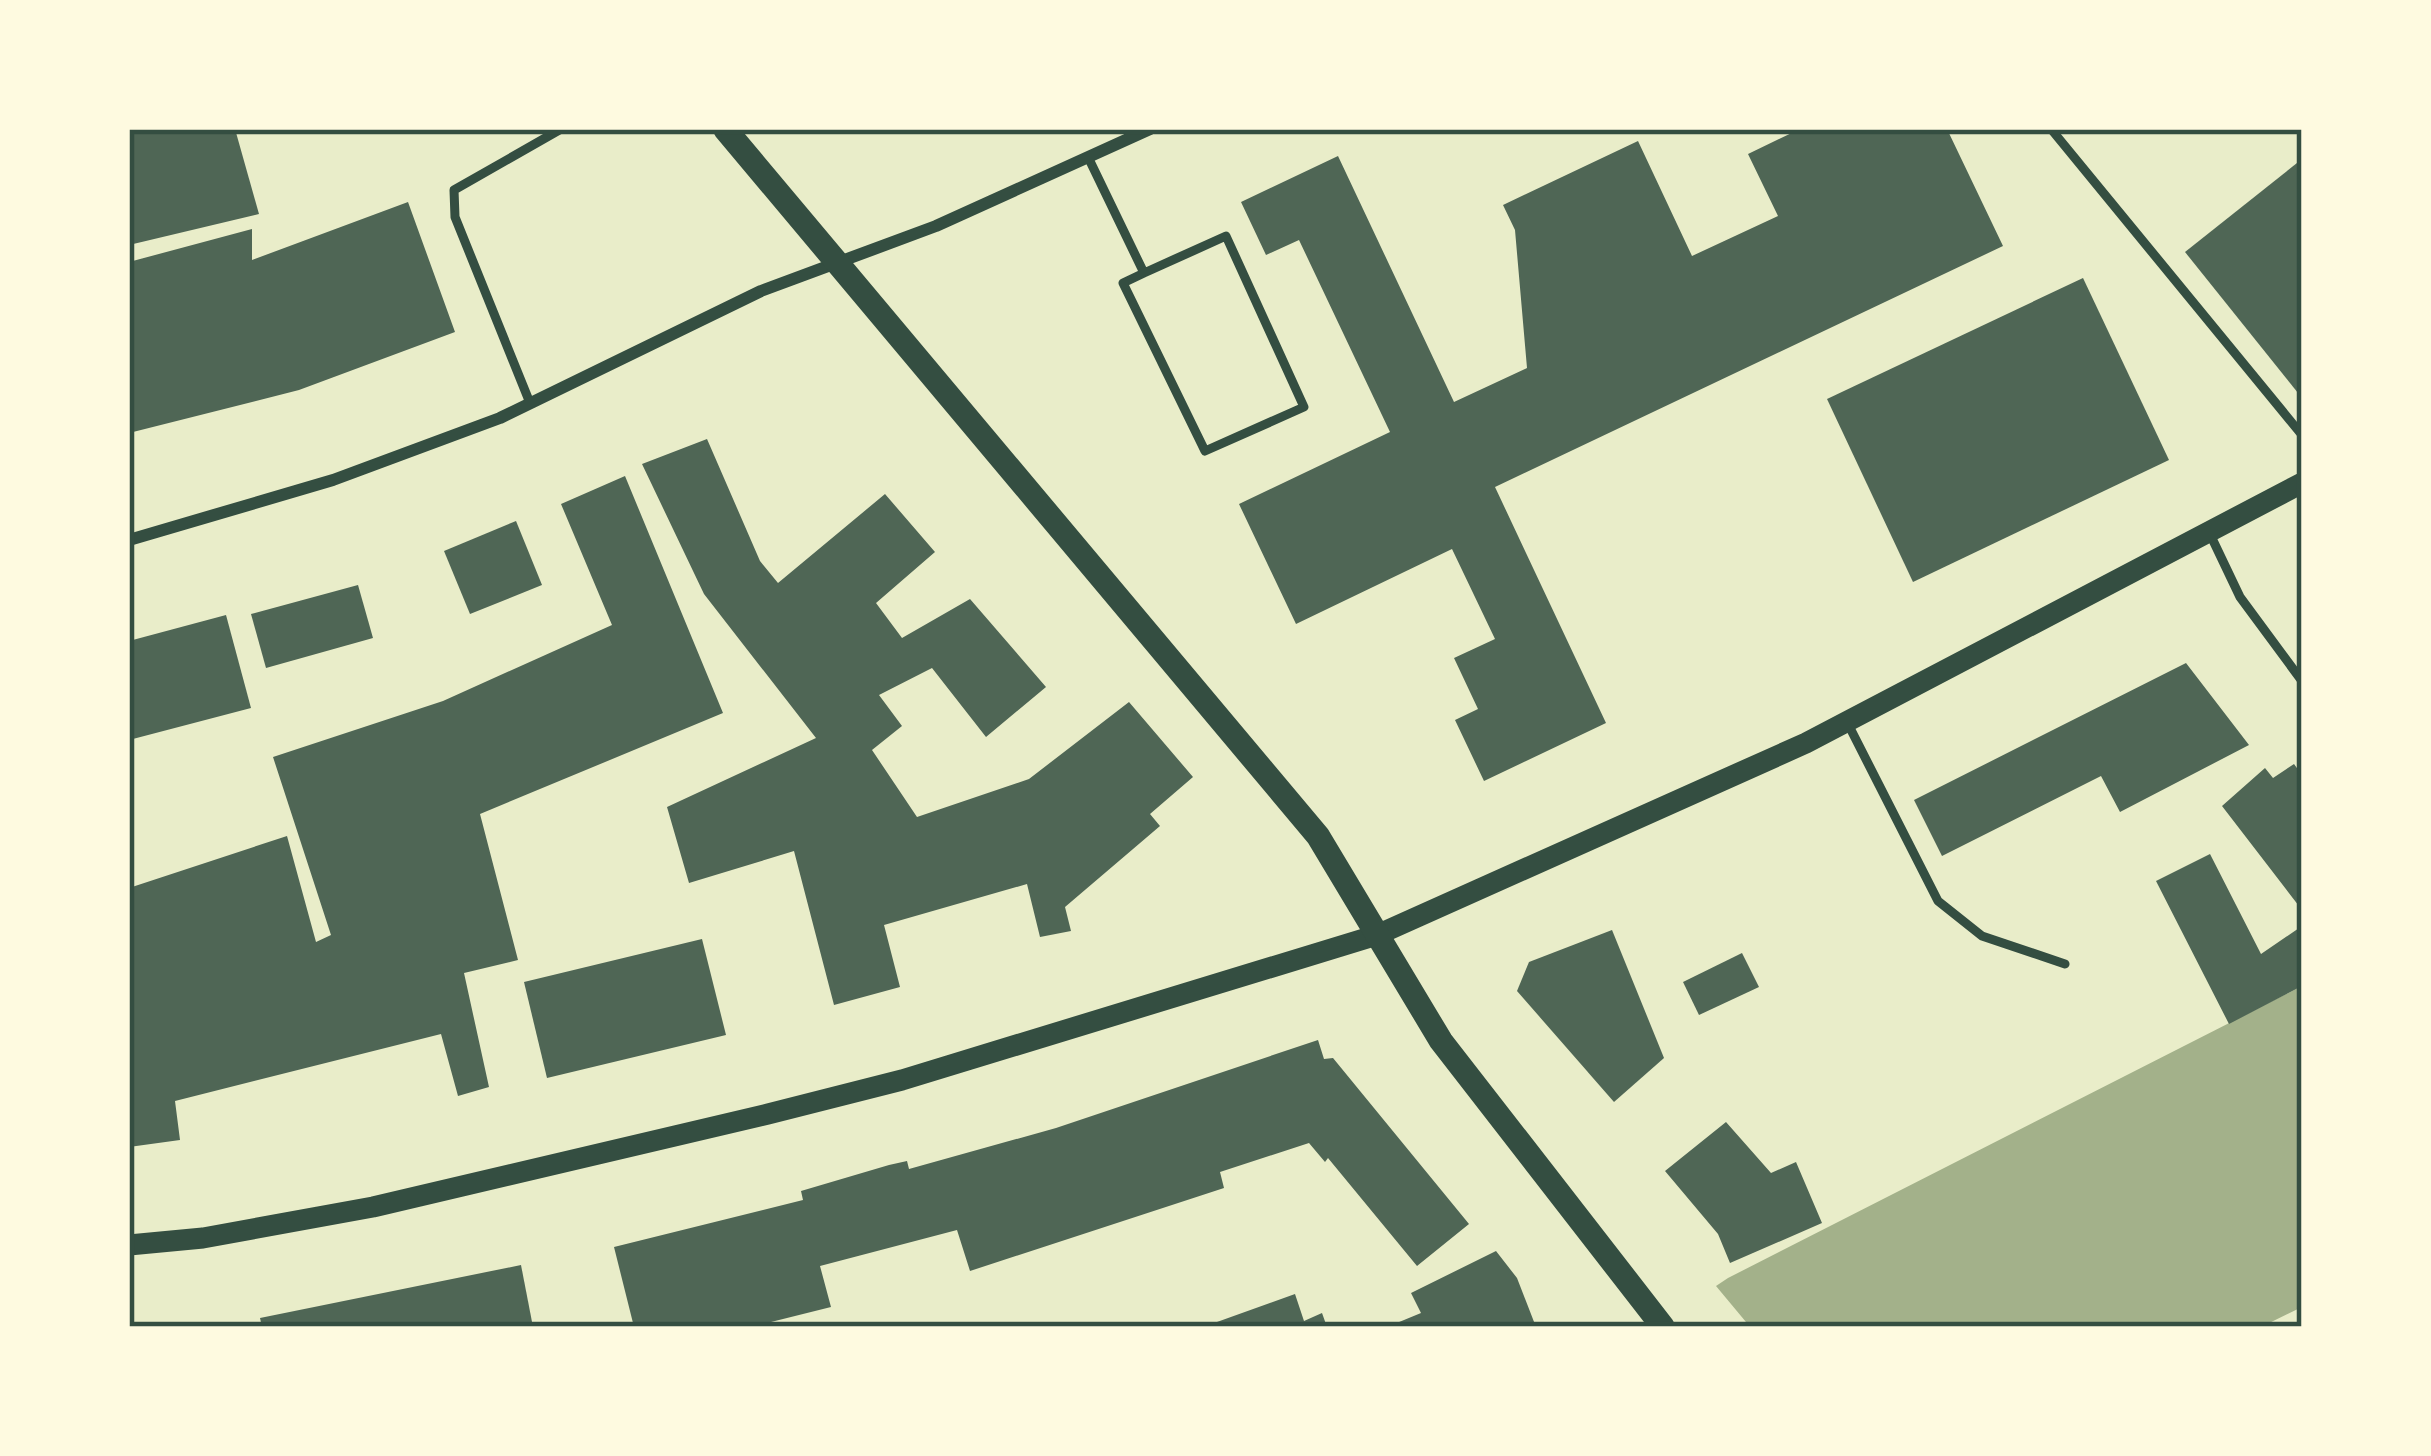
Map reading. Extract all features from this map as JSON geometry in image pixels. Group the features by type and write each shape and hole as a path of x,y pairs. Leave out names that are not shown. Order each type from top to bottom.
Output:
{"main road":[{"path":"725,129 1318,836 1449,1052 1664,1327"}],"street":[{"path":"129,540 333,480 530,403 761,291 936,226 1150,129"},
{"path":"129,1245 203,1238 373,1207 768,1114 947,1066 1377,935 1846,722 2302,483"}],"lane":[{"path":"530,403 455,217 454,190 561,129"},
{"path":"2051,129 2302,435"},
{"path":"1088,157 1144,273"},
{"path":"1226,236 1304,407 1205,451 1124,284 1144,273 1226,236"},
{"path":"2209,532 2240,597 2302,681"},
{"path":"1846,722 1937,901 1982,936 2065,964"}],"shaded area":[{"path":"2302,986 2302,1307 2261,1327 1737,1327 1746,1322 1716,1286 1728,1278"}],"building":[{"path":"129,129 235,129 259,214 129,245"},
{"path":"1800,129 1947,129 2003,246 1495,487 1606,723 1484,781 1455,720 1478,709 1454,658 1495,639 1452,549 1296,624 1239,504 1390,432 1299,240 1266,255 1241,202 1338,156 1454,402 1527,368 1515,230 1503,205 1638,141 1692,256 1778,216 1748,154"},
{"path":"2302,159 2302,398 2185,252"},
{"path":"408,202 455,332 299,390 129,433 129,262 252,229 252,260"},
{"path":"2083,278 2169,460 1913,582 1827,399"},
{"path":"707,439 760,561 778,583 885,494 935,552 876,603 902,638 970,599 1046,687 986,737 932,668 879,695 902,726 872,750 917,817 1029,779 1129,702 1193,777 1150,814 1160,826 1065,907 1071,931 1040,937 1027,884 884,925 900,987 834,1005 794,851 689,883 667,807 816,738 704,594 642,464"},
{"path":"625,476 723,713 480,814 518,960 464,973 489,1087 458,1096 441,1034 175,1101 180,1140 129,1147 129,888 287,836 316,942 331,935 273,757 443,701 612,625 561,504"},
{"path":"516,521 542,585 470,614 444,551"},
{"path":"358,585 373,638 266,668 251,614"},
{"path":"226,615 251,708 129,740 129,641"},
{"path":"2186,663 2249,745 2120,812 2101,776 1942,856 1914,800"},
{"path":"2294,764 2302,775 2302,910 2222,806 2265,768 2273,778"},
{"path":"2210,854 2261,954 2302,926 2302,986 2229,1024 2156,881"},
{"path":"1612,930 1664,1058 1614,1102 1517,991 1529,962"},
{"path":"702,939 726,1035 547,1078 524,982"},
{"path":"1742,953 1759,987 1699,1015 1683,982"},
{"path":"1318,1040 1324,1059 1333,1058 1469,1224 1417,1266 1328,1158 1325,1162 1309,1143 1220,1172 1224,1188 970,1271 957,1230 820,1266 831,1307 751,1327 634,1327 614,1247 803,1200 801,1191 889,1165 907,1161 909,1169 1056,1128"},
{"path":"1726,1122 1771,1173 1796,1162 1822,1223 1730,1263 1718,1234 1665,1171"},
{"path":"1496,1251 1517,1278 1536,1327 1387,1327 1421,1313 1411,1293"},
{"path":"521,1265 533,1327 262,1327 260,1318"},
{"path":"1295,1294 1304,1321 1322,1313 1327,1327 1203,1327"}]}
